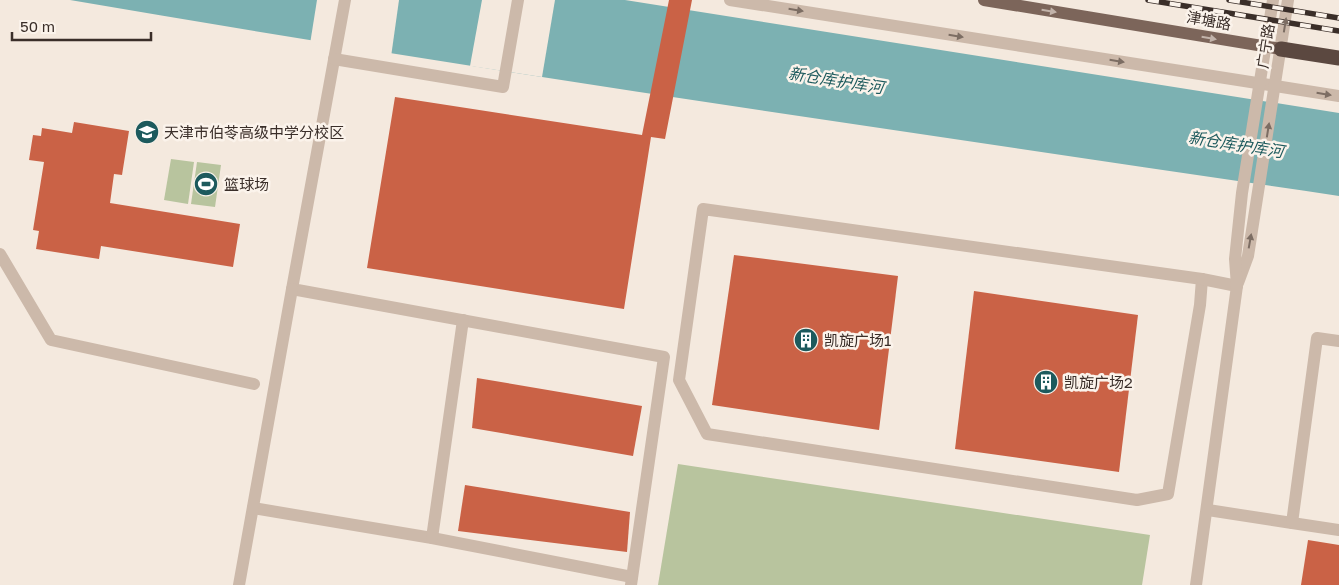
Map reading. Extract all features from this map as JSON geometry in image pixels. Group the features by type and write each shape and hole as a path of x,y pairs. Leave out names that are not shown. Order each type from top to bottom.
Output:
{"highway":[{"name":"津塘路","path":"1281,49 1339,58"}],"main road":[{"name":"津塘路","path":"984,0 1281,49"}],"street":[{"path":"239,585 345,0"},
{"path":"334,59 503,87 518,0"},
{"path":"730,0 1258,89 1339,96"},
{"name":"广宁路","path":"1237,286 1235,259 1242,193 1273,0"},
{"name":"广宁路","path":"1237,286 1248,256 1288,0"},
{"path":"1196,585 1208,510 1237,286 1202,279 703,209 679,380 707,434 1137,500 1168,494 1198,314 1202,279"},
{"path":"0,254 51,340 254,384"},
{"path":"252,508 432,538 631,581 664,357 292,289"},
{"path":"432,538 463,320"},
{"path":"1292,523 1317,338 1339,341"},
{"path":"1208,510 1339,530"}],"green space":[{"name":"篮球场","path":"171,159 194,162 188,204 164,200"},
{"name":"篮球场","path":"197,162 221,165 215,207 191,204"},
{"path":"678,464 1150,535 1142,585 658,585"}],"water":[{"name":"新仓库护库河","path":"70,0 625,0 1339,113 1339,196 387,53"}],"pier":[{"path":"317,0 399,0 391,57 310,44"},
{"path":"482,0 555,0 542,77 470,66"}],"building":[{"path":"669,0 692,0 665,139 651,137 624,309 367,268 395,97 642,135"},
{"path":"74,122 129,131 122,175 114,174 110,203 240,224 233,267 101,246 99,259 36,249 39,231 33,230 44,162 29,160 33,135 41,136 42,128 72,133"},
{"name":"凯旋广场1","path":"734,255 898,276 879,430 712,405"},
{"name":"凯旋广场2","path":"974,291 1138,315 1119,472 955,449"},
{"path":"477,378 642,406 633,456 472,428"},
{"path":"465,485 630,512 627,552 458,531"},
{"path":"1308,540 1339,545 1339,585 1301,585"}],"railway":[{"path":"1148,0 1339,31"},
{"path":"1229,0 1339,18"}],"place":[{"name":"天津市伯苓高级中学分校区","path":"147,132"},
{"name":"篮球场","path":"206,184"},
{"name":"凯旋广场1","path":"806,340"},
{"name":"凯旋广场2","path":"1046,382"}]}
